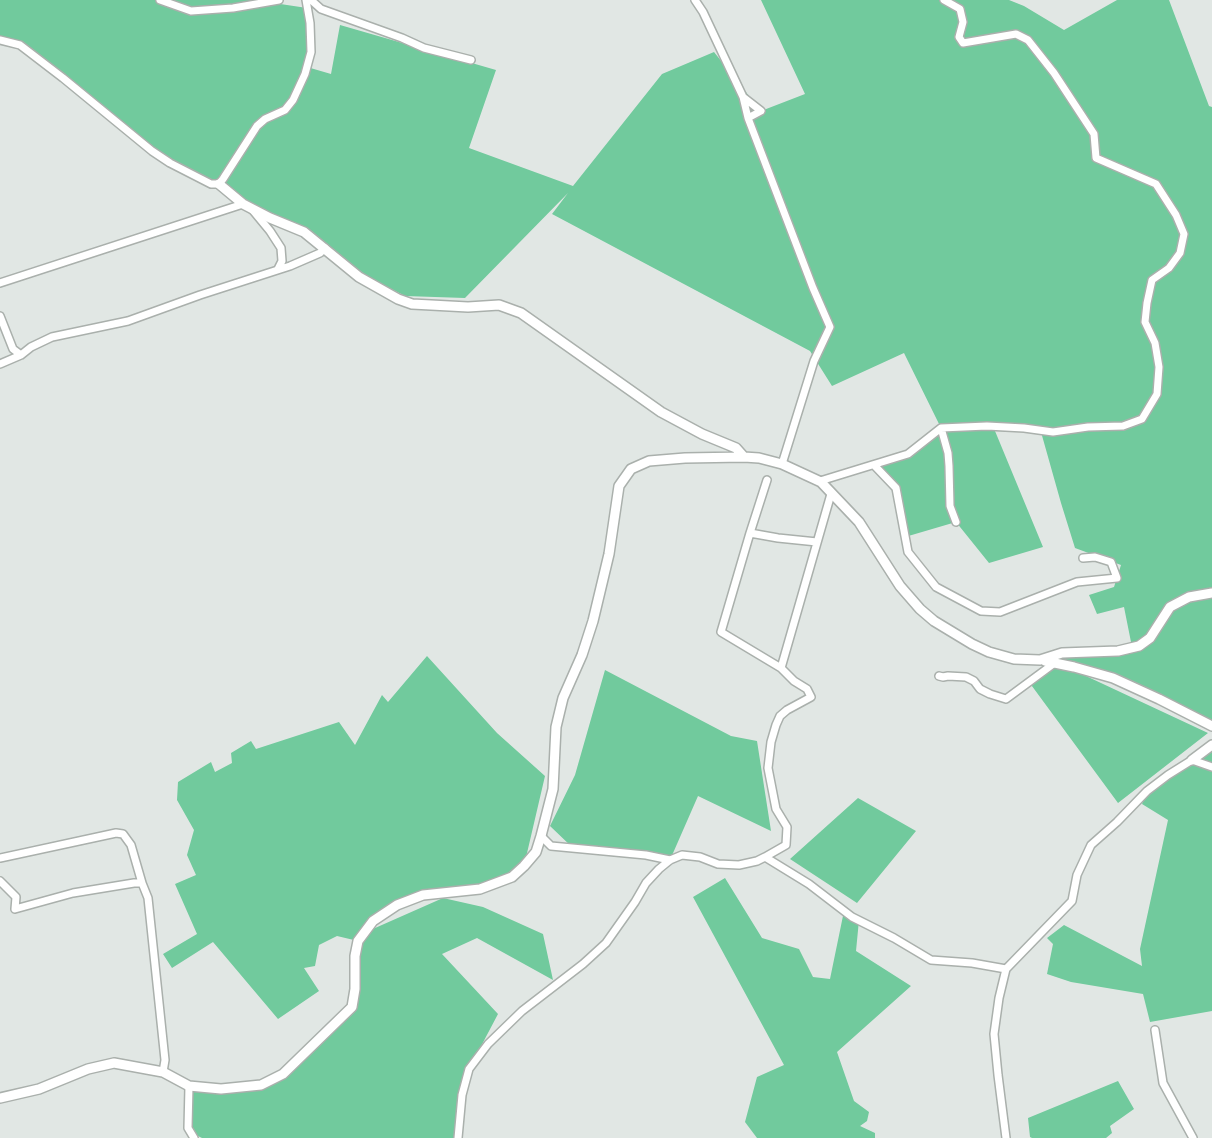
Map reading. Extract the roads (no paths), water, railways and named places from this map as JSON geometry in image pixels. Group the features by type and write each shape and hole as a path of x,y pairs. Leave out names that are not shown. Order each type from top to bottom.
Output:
{"street":[{"path":"160,0 191,11 233,8 279,0"},
{"path":"308,0 321,9 424,48 471,60"},
{"path":"219,184 257,126 285,110 293,100 305,74 311,52 308,0"},
{"path":"695,0 744,97 748,118 830,327 814,361 782,464"},
{"path":"820,481 908,454 941,428 987,426 1053,432 1123,426 1142,418 1157,394 1159,367 1155,343 1145,322 1147,303 1152,280 1169,268 1180,253 1184,234 1176,215 1156,184 1095,158 1094,134 1054,73 1028,40 1016,34 963,43 959,37 963,22 960,9 944,0"},
{"path":"0,40 20,45 152,151 170,163 212,184 219,184 247,206 270,231 281,248 282,261 278,270"},
{"path":"744,97 761,111 748,118"},
{"path":"0,283 247,206 304,232 359,278 398,299 412,304 468,307 499,305 521,313 662,412 702,434 736,448 744,457"},
{"path":"0,364 21,356 31,347 52,338 128,321 200,294 278,270 320,253 325,248"},
{"path":"0,316 13,349 21,356"},
{"path":"941,428 948,453 950,506 956,522"},
{"path":"0,1098 39,1089 88,1069 114,1063 163,1072 189,1086 221,1089 261,1085 283,1074 352,1007 358,940 373,921 398,905 423,895 480,889 512,878 536,852 541,836 553,789 556,727 560,708 593,621 609,554 619,486 632,469 649,461 685,458 759,458 782,464 820,481 859,522 900,586 934,621 989,652 1014,659 1056,662 1113,678 1212,726"},
{"path":"874,465 896,488 908,552 936,587 981,612 1000,612 1077,582 1117,578 1111,562 1095,557 1083,558"},
{"path":"458,1138 462,1095 469,1069 488,1044 522,1011 583,964 606,943 646,883 659,869 670,860 682,855 700,857 718,864 739,865 757,861 786,845 787,827 776,810 768,768 771,742 780,716 811,697 807,689 794,681 781,668 720,632 767,480"},
{"path":"781,668 831,494"},
{"path":"750,533 818,542"},
{"path":"1040,660 1062,653 1118,651 1139,646 1150,638 1170,607 1189,597 1212,593"},
{"path":"939,676 966,677 974,681 980,689 1006,699 1056,662"},
{"path":"1006,1138 994,1034 1006,969 1072,902 1077,875 1091,845 1147,791 1212,745"},
{"path":"1192,760 1212,767"},
{"path":"0,858 116,832 123,834 131,845 148,898 165,1060 163,1072"},
{"path":"541,836 552,846"},
{"path":"536,852 552,846 646,855 670,860"},
{"path":"765,856 809,884 852,917 931,960 972,963 1006,969"},
{"path":"0,881 16,897 15,909 73,893 142,883"},
{"path":"1155,1030 1162,1083 1193,1138"},
{"path":"189,1086 188,1128 194,1138"}]}
